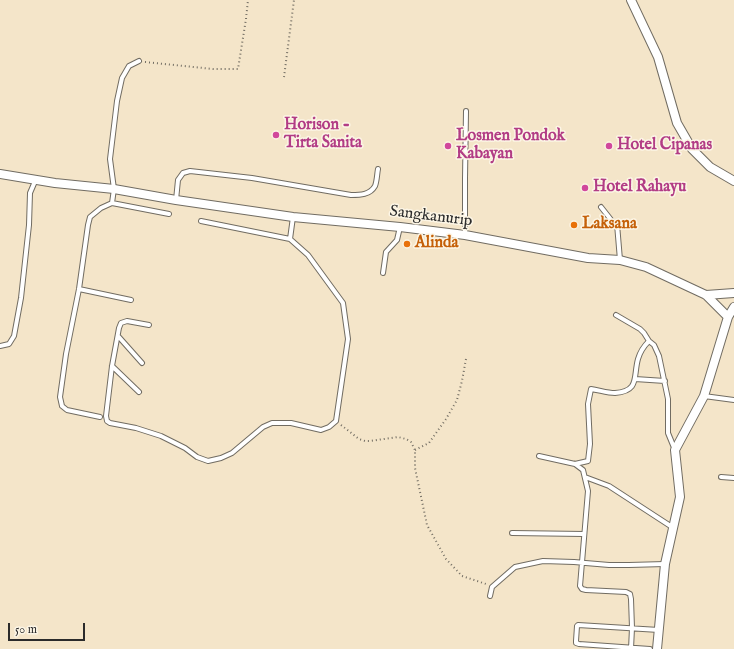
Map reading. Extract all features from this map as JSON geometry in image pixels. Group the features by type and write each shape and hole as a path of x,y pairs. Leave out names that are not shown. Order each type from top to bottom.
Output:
{"street":[{"path":"631,0 658,57 677,123 692,149 710,167 734,181"},
{"name":"Sangkanurip","path":"0,174 114,189 176,200 293,217 465,235 588,258 620,260 646,267 706,295 728,317"},
{"path":"706,295 734,293"},
{"path":"657,649 665,564 672,527 680,497 675,450 704,396 728,317 734,307"}],"lane":[{"path":"112,203 114,189 110,159 117,100 122,78 130,66 138,61"},
{"path":"465,235 466,111"},
{"path":"176,200 178,180 183,173 190,171 252,178 361,195 368,192 375,186 378,169"},
{"path":"0,346 9,344 14,336 21,298 29,225 30,193 36,179"},
{"path":"100,416 68,410 62,406 60,397 90,217 112,203 170,214"},
{"path":"600,207 612,221 617,224 620,260"},
{"path":"290,239 293,217"},
{"path":"149,325 127,321 121,323 119,328 112,366 106,416 107,421 110,423 136,428 161,436 185,448 197,457 208,461 221,458 232,453 263,427 272,424 291,423 321,430 329,428 336,421 348,339 343,303 308,256 290,239 201,221"},
{"path":"383,273 386,252 397,240 400,227"},
{"path":"78,289 131,300"},
{"path":"616,315 640,329 648,341 654,345 659,356 668,399 668,433 675,450"},
{"path":"118,336 142,363"},
{"path":"539,456 576,464 588,461 590,435 588,404 591,389 614,393 627,391 634,384 638,358 648,341"},
{"path":"112,366 139,392"},
{"path":"635,379 665,381"},
{"path":"704,396 734,400"},
{"path":"576,464 583,470 588,491 580,586 582,589 586,590 626,592 630,594 632,628 631,648"},
{"path":"585,477 609,486 672,527"},
{"path":"722,477 734,478"},
{"path":"512,532 584,534"},
{"path":"490,596 492,587 515,567 543,561 629,565 665,564"},
{"path":"650,649 579,644 576,643 576,629 578,625 659,630"}],"path":[{"path":"138,61 213,69 238,69 248,0"},
{"path":"284,77 294,0"},
{"path":"415,450 429,443 457,400 466,360"},
{"path":"336,421 359,439 370,441 398,437 406,438 411,442 415,450 415,468 426,525 446,559 462,576 492,587"}],"place":[{"name":"Horison - Tirta Sanita","path":"276,135"},
{"name":"Losmen Pondok Kabayan","path":"448,146"},
{"name":"Hotel Cipanas","path":"609,146"},
{"name":"Hotel Rahayu","path":"585,188"},
{"name":"Laksana","path":"574,225"},
{"name":"Alinda","path":"407,244"}]}
